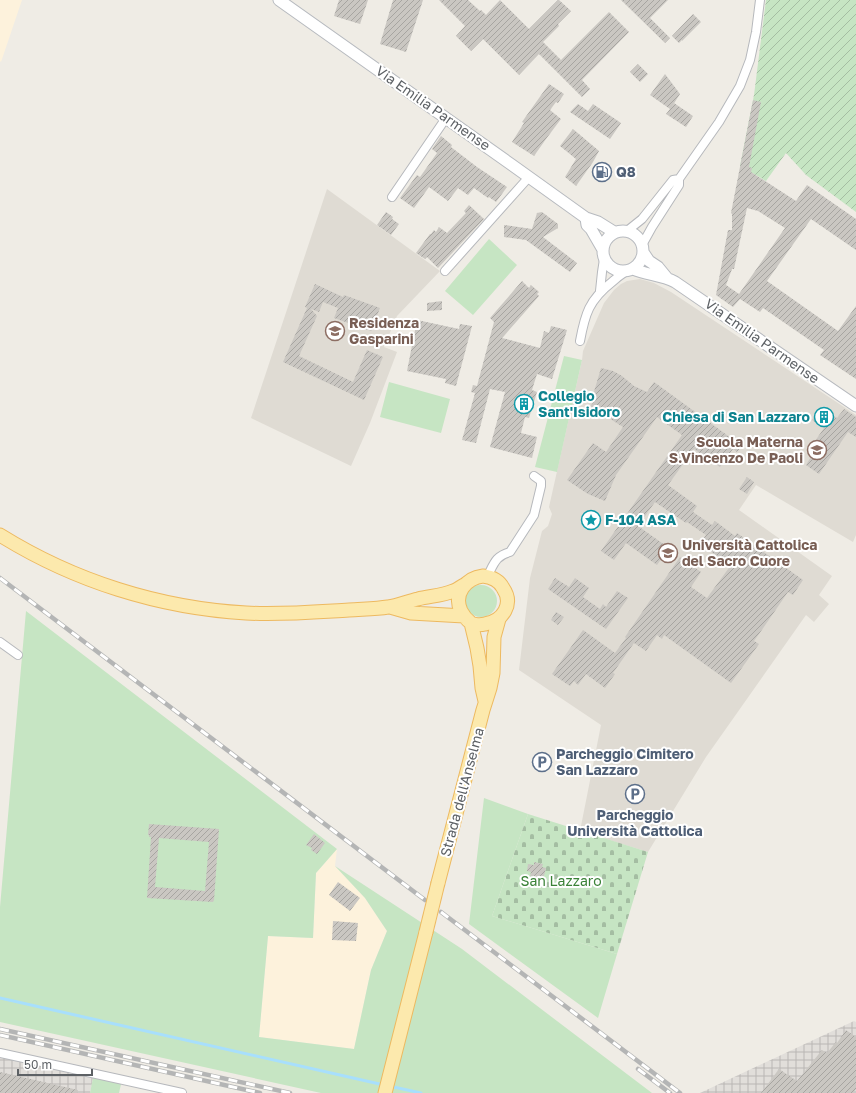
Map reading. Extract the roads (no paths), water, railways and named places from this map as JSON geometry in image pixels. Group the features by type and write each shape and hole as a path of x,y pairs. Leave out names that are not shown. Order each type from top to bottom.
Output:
{"main road":[{"name":"Via Emilia Parmense","path":"279,0 586,218 598,222 614,232"},
{"name":"Via Emilia Parmense","path":"586,218 587,225 591,229 607,264 616,270 630,270 667,278 676,282 856,406"},
{"name":"Via Emilia Parmense","path":"628,231 637,236 650,261 658,267 667,278"},
{"path":"603,254 606,239 614,232 628,231"},
{"path":"630,270 640,262 643,249"},
{"path":"0,535 40,558 102,584 132,594 195,607 246,613 315,612 390,607 418,599 453,592 471,580 478,577 487,576 495,579 502,585 507,599 506,608 499,619 488,624 480,625 468,620 411,613 390,607"},
{"path":"464,585 458,602 468,620"},
{"name":"Strada dell'Anselma","path":"385,1093 485,701 490,688 494,637 499,619"},
{"name":"Strada dell'Anselma","path":"468,620 477,648 485,701"}],"street":[{"path":"643,249 652,227 679,185 679,179 720,122 740,86 750,60 756,32 760,0"},
{"path":"392,198 446,118"},
{"path":"445,271 529,177"},
{"path":"628,231 642,219 672,180 679,179"},
{"path":"600,291 603,254"},
{"path":"580,341 584,321 590,306 600,291 622,273 630,270"},
{"path":"487,576 498,556 510,552 534,515 541,481 534,476"},
{"path":"0,642 18,655"},
{"path":"0,1053 182,1093"}],"waterway":[{"path":"0,998 384,1085"},
{"path":"389,1086 421,1093"}],"railway":[{"path":"0,578 425,900"},
{"path":"441,912 680,1093"},
{"path":"0,1029 290,1093"},
{"path":"0,1035 260,1093"},
{"path":"638,1069 670,1093"}],"place":[{"name":"Q8","path":"602,172"},
{"name":"Residenza Gasparini","path":"335,331"},
{"name":"Collegio Sant'Isidoro","path":"524,404"},
{"name":"Chiesa di San Lazzaro","path":"824,417"},
{"name":"Scuola Materna S.Vincenzo De Paoli","path":"817,450"},
{"name":"F-104 ASA","path":"591,520"},
{"name":"Università Cattolica del Sacro Cuore","path":"668,553"},
{"name":"Parcheggio Cimitero San Lazzaro","path":"542,762"},
{"name":"Parcheggio Università Cattolica","path":"635,794"}],"park label":[{"name":"San Lazzaro","path":"561,881"}]}
